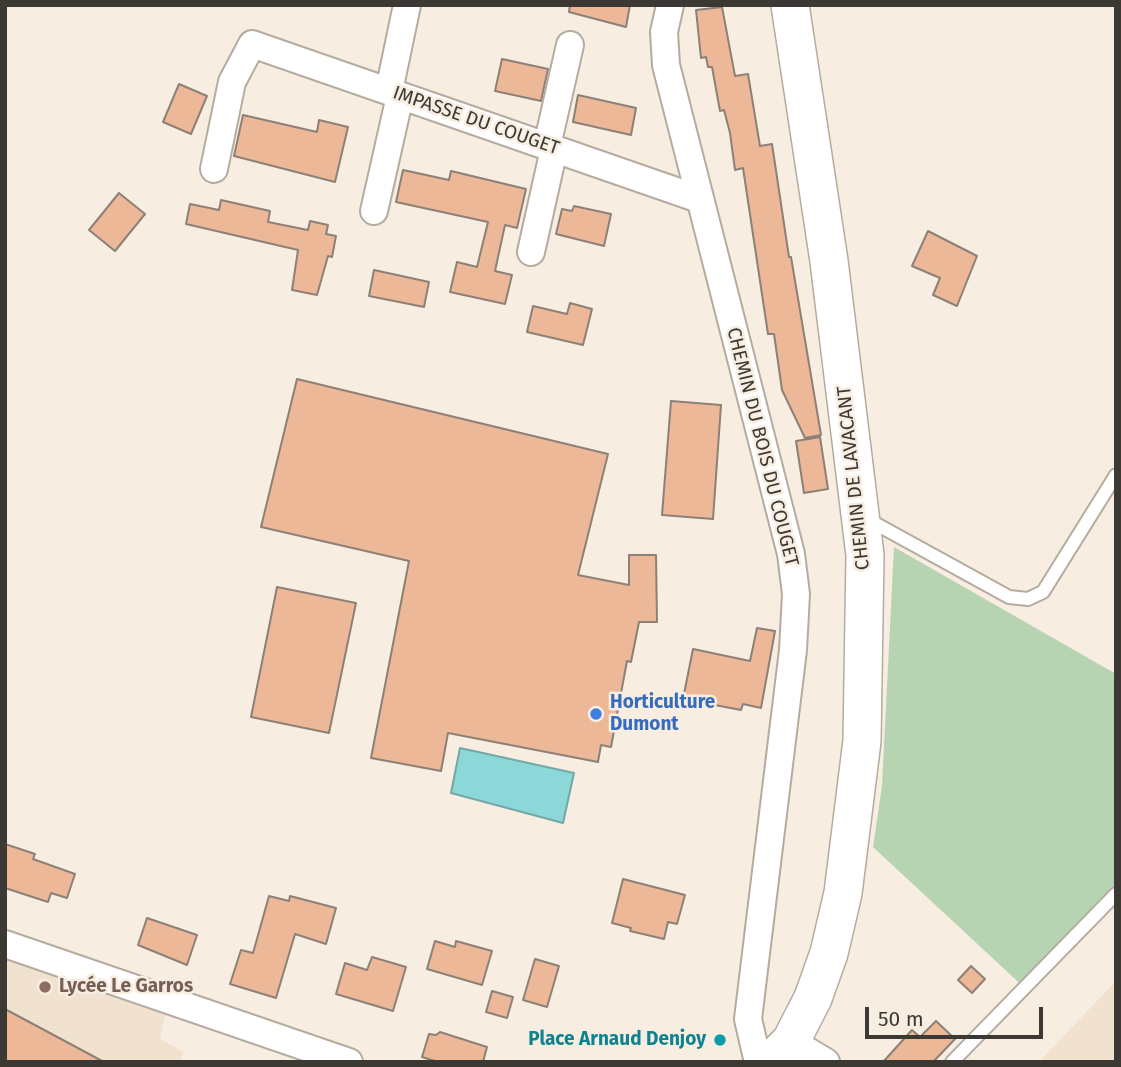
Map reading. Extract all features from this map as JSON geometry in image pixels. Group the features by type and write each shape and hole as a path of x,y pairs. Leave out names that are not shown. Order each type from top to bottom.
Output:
{"street":[{"path":"374,211 395,94 407,5"},
{"name":"CHEMIN DU BOIS DU COUGET","path":"670,5 664,32 666,65 791,554 796,594 793,650 748,1019 758,1062"},
{"name":"CHEMIN DE LAVACANT","path":"781,1052 813,998 829,953 843,892 862,741 864,582 860,515 829,261 790,5"},
{"name":"IMPASSE DU COUGET","path":"214,169 232,82 252,44 699,199"},
{"path":"531,252 570,45"},
{"path":"5,944 349,1062"},
{"path":"781,1052 826,1062"}],"lane":[{"path":"860,515 1009,597 1028,599 1043,592 1116,475"},
{"path":"952,1062 1116,894"}],"shaded area":[{"name":"Lycée Le Garros","path":"5,960 165,1014 160,1039 184,1052 179,1062 5,1062"},
{"path":"1116,981 1116,1062 1039,1062"}],"green space":[{"path":"894,547 1116,674 1116,901 1028,991 873,847 882,786"}],"water":[{"path":"460,748 574,773 563,823 451,793"}],"building":[{"path":"570,5 630,5 626,27 569,12"},
{"path":"722,7 735,76 748,74 760,146 772,144 821,435 805,438 782,390 774,334 768,334 743,168 735,170 730,133 724,110 720,111 712,67 708,67 706,57 701,58 696,10"},
{"path":"502,59 548,69 541,101 495,91"},
{"path":"179,84 207,96 191,134 163,122"},
{"path":"578,95 636,108 631,135 573,122"},
{"path":"243,115 317,132 319,120 348,127 335,182 234,156"},
{"path":"403,170 449,180 451,171 526,189 517,228 505,225 495,271 512,275 505,304 450,292 457,262 477,267 488,222 396,202"},
{"path":"119,193 145,214 115,251 89,230"},
{"path":"221,200 270,211 268,222 308,230 310,221 328,225 326,234 336,236 332,257 328,256 317,295 292,290 298,250 186,224 190,204 219,210"},
{"path":"574,206 611,214 604,246 556,234 562,209 572,211"},
{"path":"928,231 977,256 957,306 933,295 940,278 912,266"},
{"path":"374,270 429,282 424,307 369,296"},
{"path":"570,303 592,309 583,345 527,332 533,306 567,314"},
{"path":"297,379 608,454 578,575 629,585 629,555 656,555 657,622 639,622 631,662 627,661 611,747 601,745 598,762 448,733 441,771 371,758 409,561 261,527"},
{"path":"671,401 721,405 713,519 662,515"},
{"path":"820,437 828,489 804,493 796,441"},
{"path":"277,587 356,603 329,733 251,717"},
{"path":"757,628 775,631 761,708 743,704 741,710 683,699 693,649 750,661"},
{"path":"5,844 35,854 33,859 75,874 67,898 51,893 48,902 5,888"},
{"path":"623,879 685,895 677,924 668,922 664,939 630,931 631,928 612,923"},
{"path":"269,896 289,901 290,896 336,908 326,944 295,934 276,998 230,984 241,950 253,953"},
{"path":"147,918 197,935 187,965 138,945"},
{"path":"435,941 455,947 456,941 492,951 482,985 427,969"},
{"path":"372,957 406,967 393,1011 336,994 345,963 367,970"},
{"path":"535,959 559,966 547,1007 523,1000"},
{"path":"971,966 985,979 972,993 958,980"},
{"path":"492,991 513,997 507,1018 486,1012"},
{"path":"5,1009 104,1062 5,1062"},
{"path":"936,1021 955,1039 933,1062 883,1062 912,1030 920,1037"},
{"path":"440,1032 487,1047 483,1062 438,1062 422,1057 429,1034 436,1035"}],"place":[{"name":"Horticulture Dumont","path":"596,714"},
{"name":"Lycée Le Garros","path":"45,987"},
{"name":"Place Arnaud Denjoy","path":"720,1040"}]}
